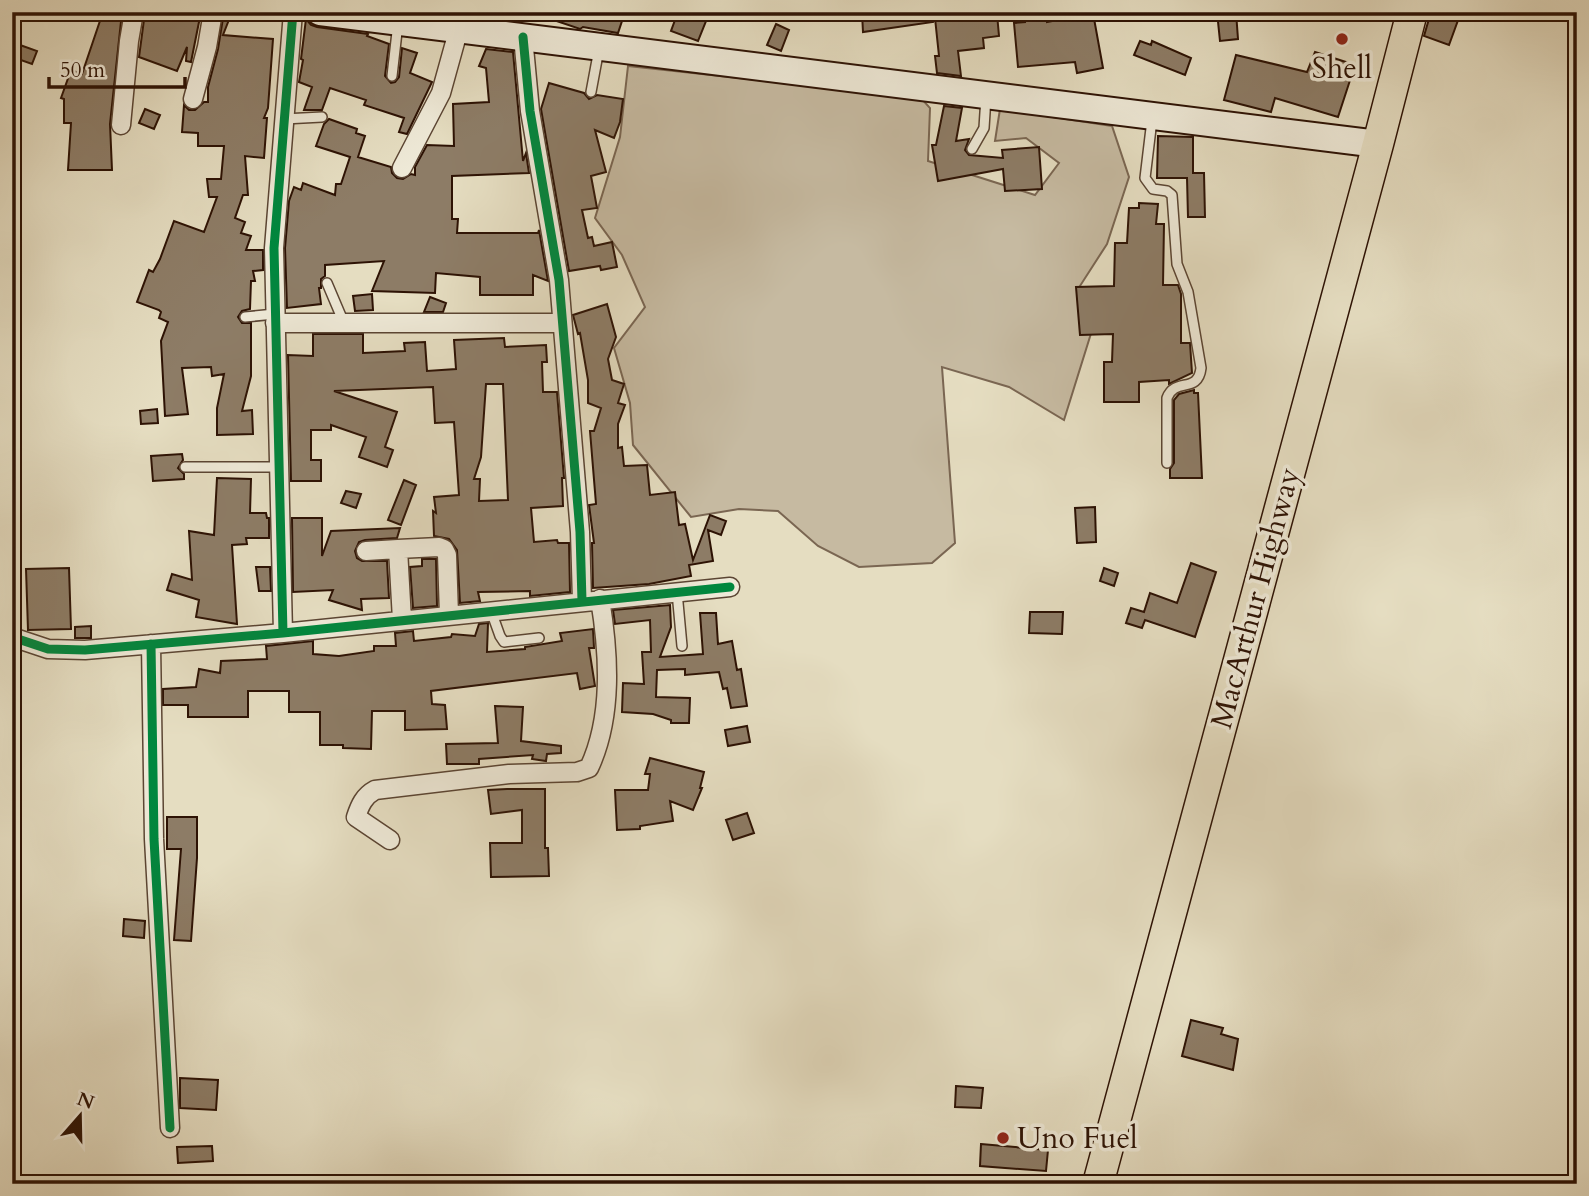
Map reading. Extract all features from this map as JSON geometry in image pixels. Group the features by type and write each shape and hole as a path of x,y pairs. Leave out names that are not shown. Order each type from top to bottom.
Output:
{"highway":[{"name":"MacArthur Highway","path":"1098,1184 1412,12"}],"main road":[{"path":"320,12 399,21 466,23 523,37 1152,118 1378,144"}],"street":[{"path":"121,125 134,12"},
{"path":"193,99 213,12"},
{"path":"283,633 274,248 293,12"},
{"path":"402,168 441,93 466,23"},
{"path":"523,37 530,111 555,247 579,519 582,601"},
{"path":"275,318 344,323 562,323"},
{"path":"366,551 439,547 444,549 447,555 449,615"},
{"path":"398,549 402,620"},
{"path":"12,637 48,649 151,645 730,587"},
{"path":"390,840 356,817 361,803 368,794 376,790 509,774 577,772 589,768 600,733 606,684 606,635 600,599"},
{"path":"151,645 155,853 170,1128"}],"lane":[{"path":"392,76 399,21"},
{"path":"591,92 600,47"},
{"path":"972,149 984,128 986,95"},
{"path":"284,119 322,117"},
{"path":"1152,118 1145,178 1153,189 1167,191 1172,195 1177,264 1188,292 1201,368 1200,376 1195,382 1187,386 1174,386 1167,398 1167,463"},
{"path":"327,283 344,323"},
{"path":"245,317 275,318"},
{"path":"186,467 278,467"},
{"path":"677,592 682,646"},
{"path":"491,611 504,642 539,638"}],"shaded area":[{"path":"628,66 921,98 930,108 928,161 1035,195 1059,163 1026,138 995,141 1000,109 1112,126 1129,177 1107,244 1078,289 1093,327 1064,420 1009,387 942,367 955,543 932,563 859,567 818,546 778,511 739,509 691,517 633,445 630,403 614,348 645,307 622,255 595,218 620,137"}],"building":[{"path":"103,12 122,12 110,124 112,170 68,170 71,123 64,123 64,99 61,98 71,70 82,74"},
{"path":"145,12 201,12 191,62 186,61 187,47 177,71 139,57"},
{"path":"224,12 232,12 223,35 273,39 268,108 264,118 267,118 264,158 245,156 248,195 243,195 235,218 245,222 241,233 251,236 246,250 263,250 263,270 253,271 255,281 251,281 250,309 242,311 238,317 242,323 251,323 251,376 242,411 252,410 253,434 217,435 217,408 224,374 212,376 211,367 182,368 188,414 165,416 161,341 168,322 159,318 159,310 137,302 149,270 153,272 160,259 174,221 204,232 217,197 209,197 207,179 221,179 224,146 198,146 198,133 182,132 184,105 189,110 195,110 208,102 208,87"},
{"path":"540,12 625,12 618,33 583,27 580,29 539,15"},
{"path":"678,12 706,21 698,41 671,31"},
{"path":"932,12 933,22 863,32 862,13"},
{"path":"1024,12 1046,12 1047,22 1093,13 1103,68 1077,73 1075,62 1018,67 1014,23 1025,22"},
{"path":"1217,12 1236,12 1238,39 1220,41"},
{"path":"1431,12 1461,12 1449,45 1424,36"},
{"path":"997,14 999,36 983,38 984,48 958,51 961,76 937,73 935,56 939,56 935,18"},
{"path":"306,19 317,27 368,34 367,36 389,44 385,76 391,83 399,77 402,48 417,53 410,73 432,82 407,134 399,132 404,118 364,105 366,100 330,88 322,110 304,110 312,87 299,82"},
{"path":"776,24 789,30 781,51 767,45"},
{"path":"1140,41 1151,45 1152,41 1191,58 1185,75 1134,55"},
{"path":"20,45 37,51 32,64 15,58"},
{"path":"486,49 513,52 523,161 526,153 529,173 452,176 452,219 458,219 457,233 538,233 539,230 548,281 533,275 533,295 480,295 480,277 436,273 435,293 372,291 384,261 325,265 325,276 321,279 319,288 321,304 287,308 285,248 289,201 294,187 301,190 303,183 335,195 336,184 341,184 350,157 316,146 324,124 329,119 357,129 356,133 365,136 358,157 391,167 397,178 415,175 415,167 427,145 454,146 453,104 489,102 486,68 479,66"},
{"path":"1315,52 1355,65 1338,117 1275,98 1271,112 1224,100 1236,55 1307,72"},
{"path":"549,83 584,93 589,99 597,95 623,99 620,122 614,138 595,130 606,172 591,176 597,208 582,210 588,238 592,237 594,246 612,242 617,267 601,270 600,266 569,271 541,109"},
{"path":"944,106 962,108 956,141 969,139 965,150 969,155 1003,158 1002,150 1039,147 1042,189 1005,191 1003,169 938,181 932,145 936,145"},
{"path":"145,109 160,115 154,129 139,123"},
{"path":"1158,136 1193,137 1193,173 1204,173 1205,217 1188,217 1187,178 1157,178"},
{"path":"1139,203 1158,204 1156,224 1164,224 1163,285 1178,285 1181,294 1181,343 1190,343 1192,373 1169,384 1169,380 1139,382 1139,402 1104,402 1104,362 1112,362 1113,334 1080,335 1076,287 1114,286 1115,243 1127,243 1129,208 1139,208"},
{"path":"372,294 373,310 355,311 353,296"},
{"path":"430,297 446,303 443,312 424,312"},
{"path":"607,304 616,337 608,359 612,380 624,384 618,403 625,405 618,424 618,448 622,447 624,466 647,465 650,495 675,492 679,525 685,524 693,560 710,515 726,521 721,535 708,530 713,561 689,565 691,576 649,584 593,588 594,543 589,505 596,504 590,431 594,431 601,408 588,403 588,380 580,333 578,334 573,315"},
{"path":"313,334 363,334 363,353 405,351 404,343 425,342 427,371 456,369 454,340 504,338 505,347 546,345 547,362 542,362 543,392 557,392 564,478 563,506 531,508 534,542 557,540 558,543 569,543 570,592 530,596 530,591 478,592 480,601 460,603 457,550 449,539 434,536 434,497 459,495 454,422 435,423 433,387 334,391 397,412 385,447 393,450 387,467 359,457 366,437 331,425 331,430 311,430 311,460 321,460 321,481 291,481 288,355 313,356","holes":["486,384 503,384 508,500 479,501 480,479 474,479 481,457"]},
{"path":"1194,390 1194,393 1198,393 1202,478 1170,478 1170,469 1174,463 1174,400 1179,394"},
{"path":"157,409 158,423 141,424 140,411"},
{"path":"182,454 183,460 178,468 184,474 184,479 153,481 151,456"},
{"path":"217,478 251,479 250,513 266,513 269,518 269,538 246,538 247,544 232,545 237,624 196,617 199,600 167,590 172,574 192,580 189,531 214,535"},
{"path":"404,480 416,485 401,525 388,520"},
{"path":"346,491 361,494 356,508 341,503"},
{"path":"1095,507 1096,542 1077,543 1075,508"},
{"path":"292,518 322,518 322,556 331,531 400,528 397,538 365,540 359,542 355,551 357,558 362,561 387,561 389,598 361,599 362,610 329,600 333,590 293,592"},
{"path":"422,559 436,559 437,606 413,608 410,567 422,566"},
{"path":"1191,563 1216,572 1195,637 1145,620 1142,628 1126,623 1131,608 1144,612 1150,593 1177,603"},
{"path":"256,567 270,567 271,591 259,591"},
{"path":"69,568 71,629 28,630 26,569"},
{"path":"1104,568 1118,573 1114,586 1100,581"},
{"path":"670,605 671,627 660,657 703,654 700,613 716,613 718,644 732,641 737,670 741,669 747,706 731,708 727,688 723,689 719,672 685,675 685,669 657,670 656,697 690,698 689,723 671,723 671,720 653,714 622,712 623,683 644,684 642,652 651,652 650,620 615,624 613,610"},
{"path":"1030,612 1063,612 1062,634 1029,633"},
{"path":"488,623 487,652 525,649 562,641 560,633 593,629 594,648 589,648 595,686 580,689 577,673 431,691 432,704 445,705 447,729 405,730 405,711 372,711 371,749 320,745 320,712 289,712 289,691 248,691 248,717 188,717 188,705 163,705 163,689 196,687 199,669 220,673 221,661 267,659 266,646 313,641 313,654 339,656 374,651 374,646 396,646 395,633 413,631 414,641 451,637 452,634 475,636 479,624"},
{"path":"91,626 91,638 75,638 75,627"},
{"path":"495,706 523,707 521,741 561,746 561,753 547,754 546,761 532,759 533,755 479,759 479,764 447,764 446,744 498,743"},
{"path":"747,726 750,742 728,746 725,730"},
{"path":"650,758 704,772 702,788 693,810 670,801 673,821 640,826 640,829 617,830 615,790 648,790 650,774 645,774"},
{"path":"545,789 545,848 548,848 549,876 491,877 490,843 522,843 522,810 491,814 488,790"},
{"path":"747,813 754,833 733,840 726,820"},
{"path":"167,817 197,817 191,941 174,940 181,849 167,849"},
{"path":"124,919 145,921 144,938 123,936"},
{"path":"1191,1020 1223,1028 1221,1034 1238,1039 1233,1070 1182,1056"},
{"path":"180,1078 218,1080 216,1110 180,1108"},
{"path":"956,1086 983,1088 981,1108 955,1107"},
{"path":"981,1144 1048,1150 1046,1171 980,1166"},
{"path":"212,1146 213,1161 178,1163 177,1147"}],"cycle path":[{"path":"283,633 274,248 293,12"},
{"path":"523,37 530,111 559,280 580,532 582,601"},
{"path":"12,637 48,649 85,650 283,633 730,587"},
{"path":"151,644 154,839 170,1128"}],"place":[{"name":"Shell","path":"1342,39"},
{"name":"Uno Fuel","path":"1003,1138"}]}
